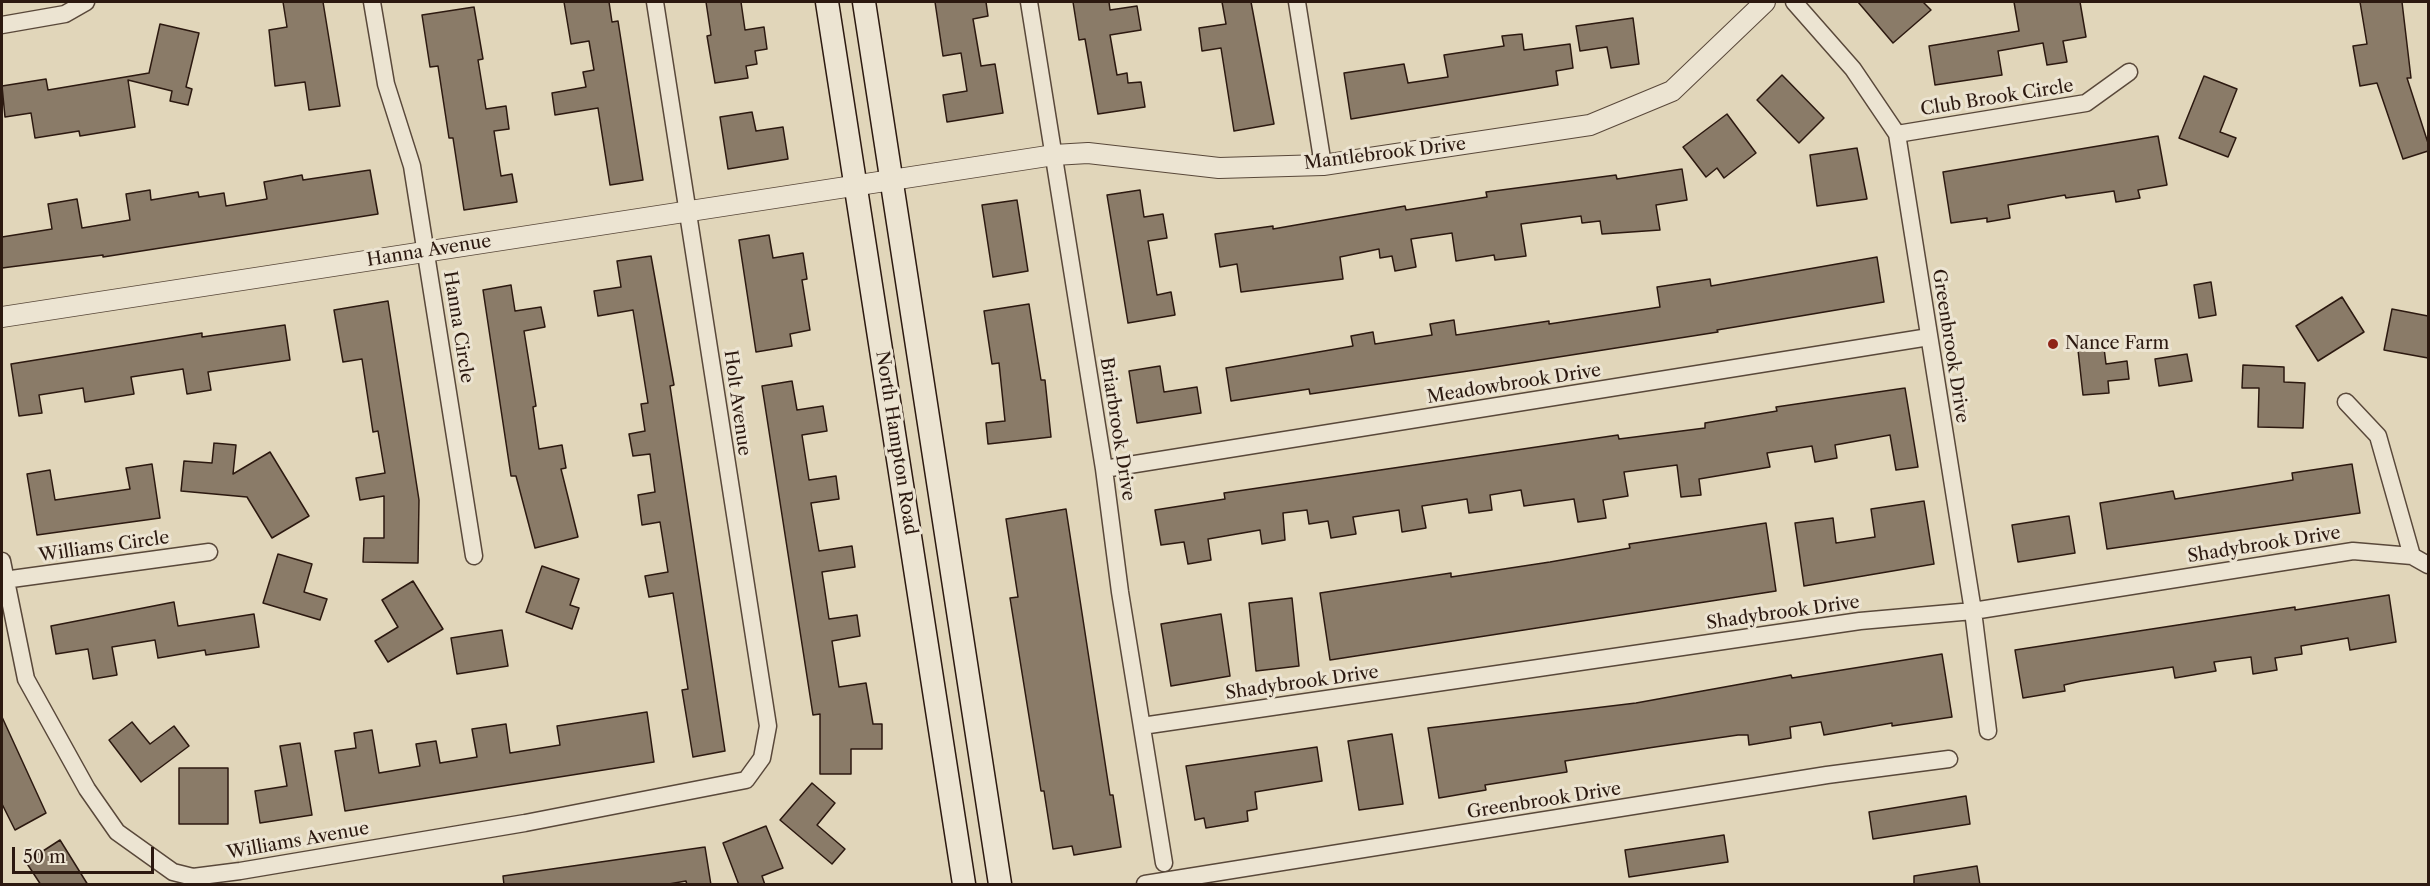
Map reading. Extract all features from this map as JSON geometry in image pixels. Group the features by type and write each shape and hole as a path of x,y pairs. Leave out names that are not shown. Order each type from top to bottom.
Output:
{"main road":[{"name":"North Hampton Road","path":"827,2 963,885"},
{"name":"North Hampton Road","path":"864,2 1000,885"}],"street":[{"path":"2,25 65,14 86,2"},
{"name":"Hanna Circle","path":"372,2 386,84 412,166 474,556"},
{"name":"Holt Avenue","path":"655,2 768,726 762,758 746,780 720,784"},
{"name":"Briarbrook Drive","path":"1029,2 1164,863"},
{"path":"1297,2 1323,165"},
{"name":"Mantlebrook Drive","path":"856,185 1054,155 1088,153 1219,168 1323,165 1590,125 1672,92 1765,2"},
{"name":"Greenbrook Drive","path":"1794,2 1853,69 1897,134 1972,611 1988,731"},
{"name":"Club Brook Circle","path":"1897,134 2086,103 2129,72"},
{"name":"Hanna Avenue","path":"2,317 856,185"},
{"name":"Meadowbrook Drive","path":"1104,469 1929,337"},
{"path":"2346,402 2378,436 2412,556"},
{"name":"Shadybrook Drive","path":"1142,726 1860,621 1972,611 2353,551 2412,556 2428,565"},
{"name":"Williams Circle","path":"4,580 209,552"},
{"name":"Williams Avenue","path":"2,561 4,580 26,679 87,789 117,832 173,872 194,877 240,871 525,823 720,784"},
{"name":"Greenbrook Drive","path":"1145,885 1827,775 1949,759"}],"building":[{"path":"283,2 323,2 340,106 309,110 305,82 275,86 269,30 287,27"},
{"path":"564,2 609,2 612,22 618,21 643,180 610,185 598,108 555,115 552,93 586,87 583,72 594,70 589,41 571,44"},
{"path":"706,2 741,2 745,30 764,27 767,49 755,51 757,64 746,66 748,78 715,83 707,36 711,35"},
{"path":"935,2 986,2 988,16 973,19 981,66 995,64 1003,113 947,122 943,95 967,91 961,53 943,56"},
{"path":"1073,2 1109,2 1110,10 1137,6 1141,30 1110,35 1117,75 1127,73 1128,83 1141,82 1145,107 1098,114 1085,39 1079,40"},
{"path":"1222,2 1251,2 1274,124 1234,131 1221,48 1202,51 1199,28 1226,24"},
{"path":"1858,2 1923,2 1931,10 1893,43"},
{"path":"2014,2 2080,2 2086,37 2063,41 2067,62 2047,65 2043,43 1998,51 2002,75 1935,85 1929,46 2019,31"},
{"path":"2360,2 2402,2 2411,78 2407,78 2428,143 2428,151 2403,159 2377,83 2360,86 2353,46 2367,44"},
{"path":"474,7 483,59 478,60 486,109 506,106 509,129 494,131 501,176 512,174 517,202 464,210 453,138 449,138 438,66 430,67 422,15"},
{"path":"1633,18 1639,64 1611,68 1607,47 1580,51 1576,26"},
{"path":"160,24 199,33 186,87 192,89 188,105 170,101 172,91 128,80 135,127 80,136 79,131 35,138 31,113 5,117 2,86 46,79 48,90 149,73"},
{"path":"1522,34 1524,50 1570,44 1573,68 1556,71 1558,85 1351,119 1344,73 1404,64 1408,83 1448,77 1444,55 1504,46 1502,36"},
{"path":"1782,75 1824,118 1799,143 1757,100"},
{"path":"2204,76 2237,89 2220,132 2236,138 2228,157 2179,138"},
{"path":"752,112 756,131 783,127 788,159 728,169 720,117"},
{"path":"1727,114 1756,153 1724,178 1717,168 1706,177 1683,147"},
{"path":"2158,136 2167,185 2138,190 2140,198 2116,202 2114,191 2066,198 2065,195 2008,205 2010,218 1987,222 1987,218 1951,223 1943,172"},
{"path":"1857,148 1867,199 1817,206 1810,155"},
{"path":"1682,169 1687,200 1656,205 1660,230 1602,234 1600,221 1582,223 1581,216 1521,224 1526,256 1495,260 1494,255 1456,261 1452,233 1411,239 1416,267 1395,271 1392,256 1380,258 1379,249 1340,257 1343,279 1241,292 1237,264 1220,267 1215,234 1273,226 1273,229 1405,206 1406,210 1487,197 1486,192 1616,175 1617,179"},
{"path":"370,170 378,214 103,257 103,255 2,268 2,237 52,229 48,204 77,199 82,228 130,220 126,194 150,190 151,200 198,192 199,197 224,193 226,206 267,199 264,182 302,175 303,180"},
{"path":"1140,190 1144,217 1163,214 1167,238 1148,241 1157,295 1171,292 1175,315 1128,323 1107,195"},
{"path":"1017,200 1028,271 993,277 982,205"},
{"path":"769,235 773,258 803,253 807,279 802,280 810,330 790,334 792,346 756,352 739,240"},
{"path":"651,256 674,385 670,386 725,751 693,757 682,690 688,689 673,593 649,597 645,576 668,572 660,522 642,525 638,495 655,492 650,454 633,456 629,434 645,431 641,404 648,403 633,310 598,316 594,291 621,287 617,261"},
{"path":"1877,257 1884,302 1717,330 1718,332 1482,369 1310,394 1309,389 1231,401 1226,368 1353,346 1351,336 1373,332 1375,344 1432,335 1430,324 1454,320 1456,335 1549,321 1549,324 1660,307 1657,287 1710,279 1711,286"},
{"path":"2211,282 2216,315 2199,318 2194,285"},
{"path":"511,285 515,311 541,307 545,327 524,331 536,406 533,407 539,449 562,445 566,468 561,469 578,537 535,548 516,476 511,476 483,290"},
{"path":"2342,297 2364,332 2318,361 2296,326"},
{"path":"388,301 419,500 418,563 363,562 364,538 384,538 384,496 360,500 356,478 385,473 378,431 373,432 362,359 343,362 334,310"},
{"path":"1029,304 1041,380 1045,380 1051,437 988,444 986,423 1005,421 999,363 992,364 984,311"},
{"path":"2392,309 2428,316 2428,358 2384,350"},
{"path":"285,325 290,360 208,372 211,390 187,394 183,369 131,377 134,394 85,402 83,388 39,395 42,413 19,416 11,364 202,333 202,337"},
{"path":"2104,348 2106,364 2127,361 2129,379 2108,381 2109,393 2083,395 2078,350"},
{"path":"2187,354 2192,381 2159,386 2155,359"},
{"path":"2243,365 2284,367 2284,382 2305,383 2303,428 2258,427 2259,388 2242,388"},
{"path":"1160,366 1164,392 1197,387 1201,413 1137,423 1129,371"},
{"path":"792,381 797,410 823,406 827,431 802,435 809,480 836,476 839,499 811,503 819,551 852,546 855,567 822,572 829,619 857,615 860,636 832,641 839,687 866,683 873,724 882,724 882,749 851,749 851,774 820,774 820,714 813,715 762,386"},
{"path":"1905,388 1918,467 1896,470 1890,435 1835,445 1837,458 1815,462 1812,446 1767,453 1770,467 1699,479 1701,495 1681,497 1677,465 1624,472 1628,496 1603,500 1606,518 1578,522 1574,499 1524,506 1521,490 1490,495 1492,510 1469,513 1467,499 1422,506 1426,528 1402,532 1399,510 1353,517 1356,534 1331,538 1328,521 1309,524 1307,510 1283,513 1285,540 1262,544 1260,530 1208,539 1211,560 1188,564 1184,542 1161,545 1155,510 1225,499 1224,493 1618,435 1619,439 1705,428 1705,423 1777,411 1776,407"},
{"path":"214,443 236,445 233,474 270,452 309,516 272,538 247,497 181,491 184,461 212,463"},
{"path":"152,464 160,518 37,535 27,474 50,470 55,500 130,489 126,468"},
{"path":"2352,464 2360,513 2107,549 2100,503 2173,491 2175,499 2293,480 2292,473"},
{"path":"1924,501 1934,564 1804,586 1795,523 1833,518 1836,543 1875,537 1871,509"},
{"path":"1066,509 1110,795 1113,795 1121,847 1074,855 1072,846 1053,849 1044,791 1041,791 1010,598 1018,597 1006,519"},
{"path":"2069,516 2075,553 2018,562 2012,525"},
{"path":"1766,523 1776,591 1330,660 1320,593 1451,573 1451,577 1550,562 1630,548 1629,544"},
{"path":"278,554 312,564 304,592 327,599 320,620 263,603"},
{"path":"542,566 579,579 570,605 579,608 572,629 526,612"},
{"path":"413,581 443,629 388,662 375,641 398,627 382,600"},
{"path":"2389,595 2396,642 2350,650 2348,638 2301,646 2302,654 2275,658 2277,670 2253,674 2251,657 2214,662 2216,671 2175,678 2173,667 2081,681 2064,685 2065,691 2023,698 2015,650 2295,607 2295,610"},
{"path":"1292,598 1299,666 1256,671 1249,603"},
{"path":"174,602 178,626 254,614 259,647 206,655 205,650 158,658 155,640 112,647 117,675 93,679 88,649 56,654 51,626"},
{"path":"1221,614 1230,676 1171,686 1161,624"},
{"path":"502,630 508,666 457,674 451,638"},
{"path":"1942,654 1952,717 1892,726 1892,723 1824,735 1821,722 1790,727 1791,738 1749,745 1748,735 1738,735 1565,761 1567,772 1485,785 1486,790 1439,798 1428,728 1636,703 1791,675 1792,678"},
{"path":"647,712 654,762 345,811 335,751 356,748 354,733 372,730 379,773 420,766 416,744 436,741 440,763 477,757 472,729 506,724 510,753 560,745 557,726"},
{"path":"2,717 46,813 15,830 2,804"},
{"path":"132,722 150,744 174,726 189,746 141,782 109,740"},
{"path":"1392,734 1403,804 1359,810 1348,741"},
{"path":"300,743 312,815 260,823 255,791 287,786 280,746"},
{"path":"1317,747 1322,781 1255,792 1257,809 1247,811 1248,821 1206,828 1204,818 1195,820 1186,766"},
{"path":"179,768 228,768 228,824 179,824"},
{"path":"812,783 835,803 817,825 845,849 832,864 780,820"},
{"path":"1966,796 1970,824 1873,839 1869,812"},
{"path":"766,826 783,868 762,876 765,885 739,885 723,843"},
{"path":"1724,835 1728,862 1629,877 1625,850"},
{"path":"60,840 88,885 41,885 26,862"},
{"path":"705,847 711,885 687,885 686,881 663,885 504,885 503,876"},
{"path":"1977,866 1980,885 1914,885 1914,876"}],"place":[{"name":"Nance Farm","path":"2053,344"}]}
